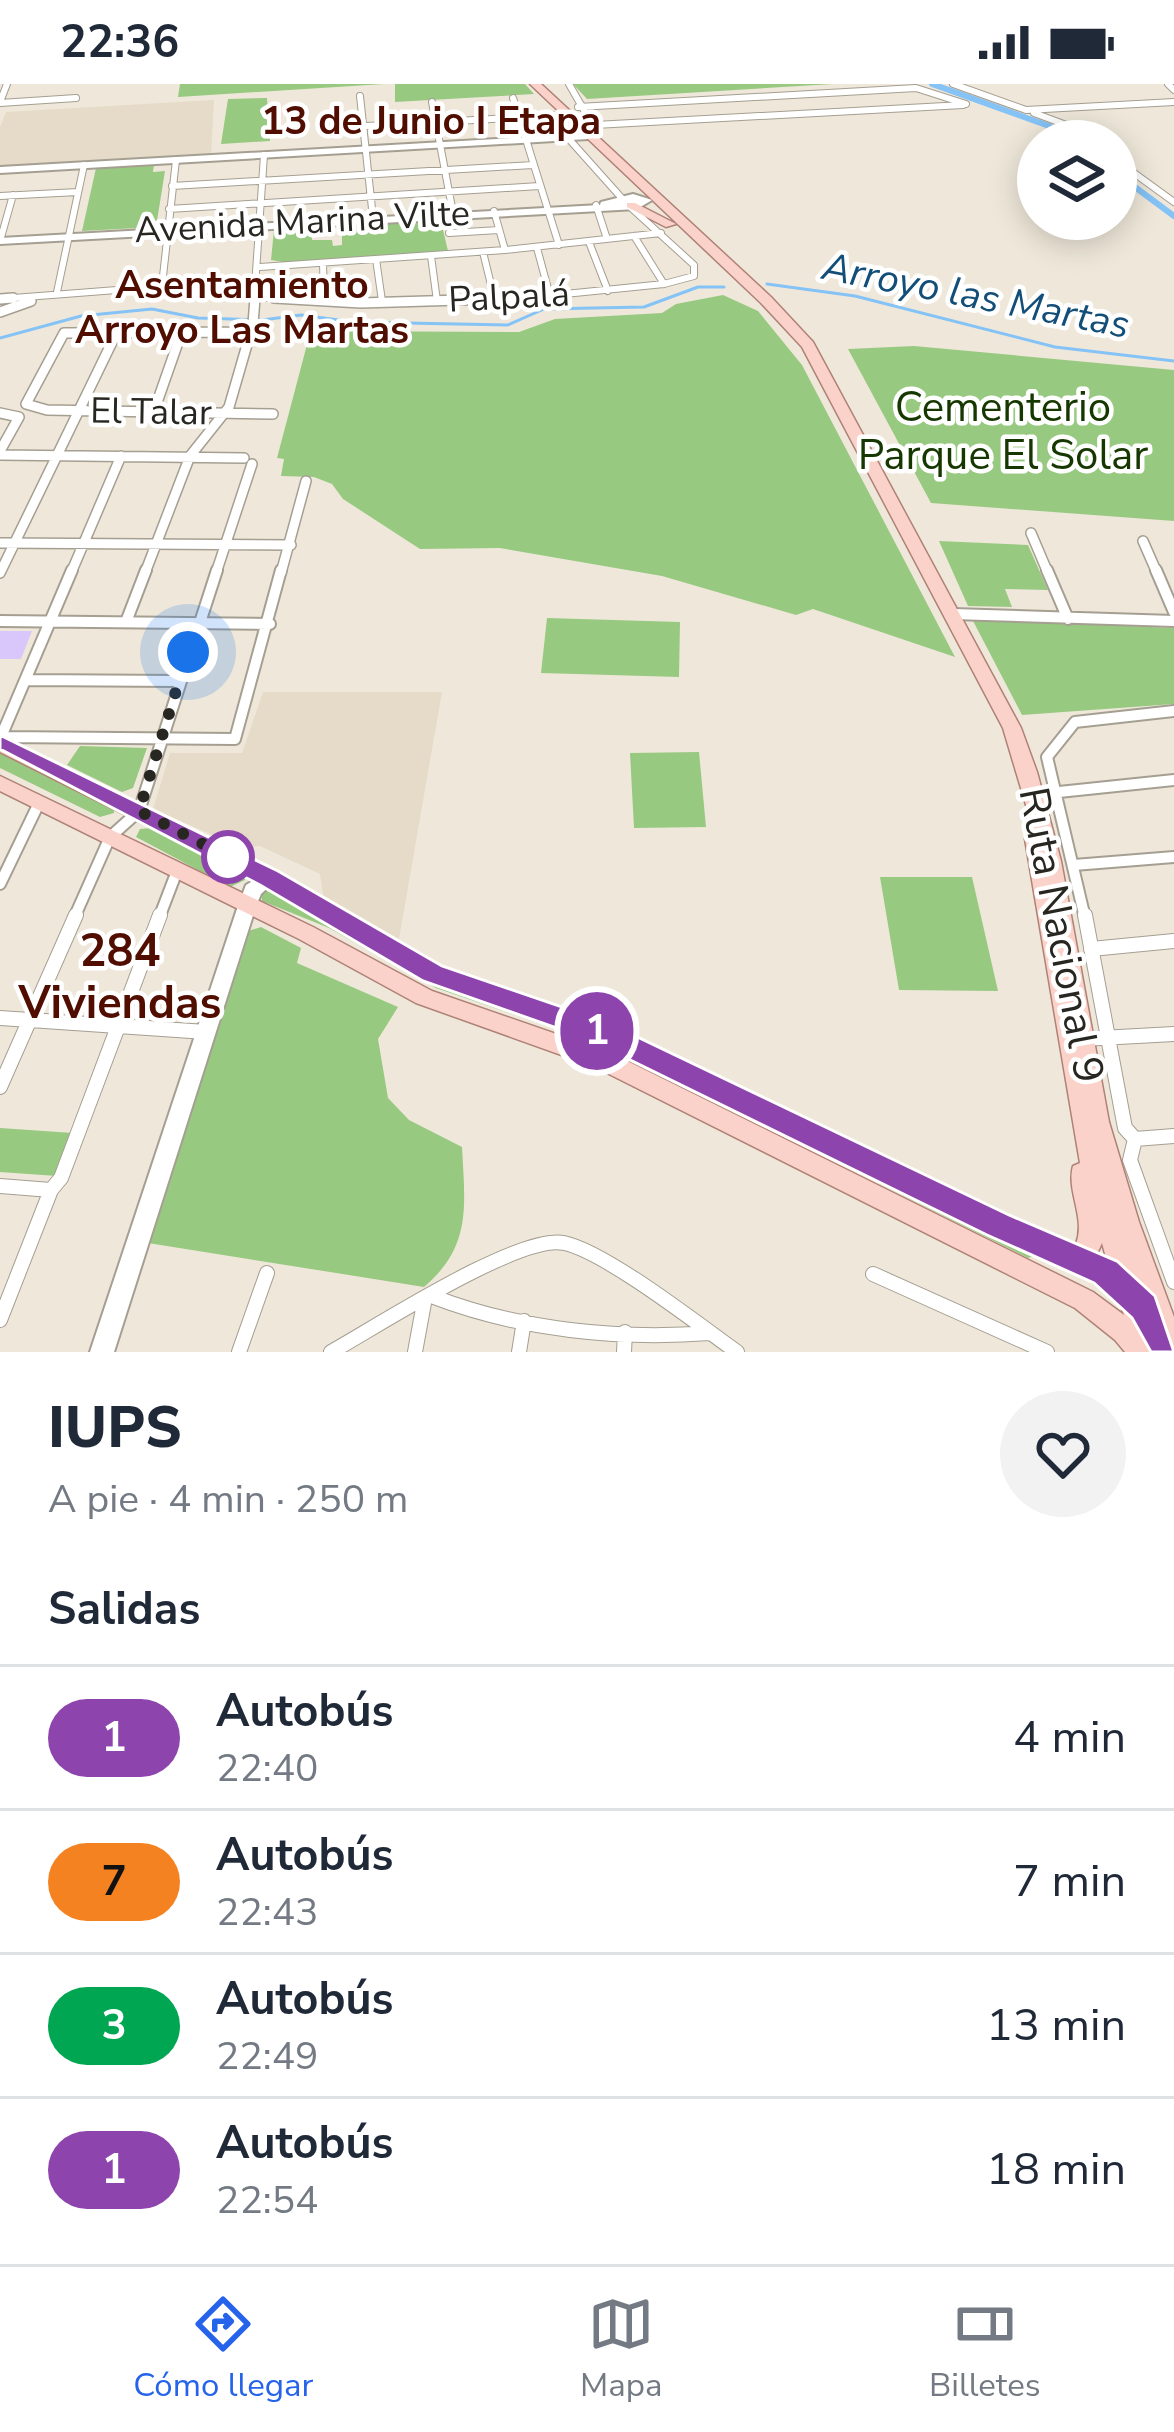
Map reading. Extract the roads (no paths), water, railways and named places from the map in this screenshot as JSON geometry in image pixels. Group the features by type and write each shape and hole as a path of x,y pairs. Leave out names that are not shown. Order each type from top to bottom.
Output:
{"main road":[{"path":"535,84 588,131 633,197"},
{"path":"547,95 564,115 588,131 633,197 679,233"},
{"name":"Ruta Nacional 9","path":"679,233 808,345 1012,728 1034,785 1063,908 1074,1039 1109,1169 1174,1352"},
{"name":"Ruta Nacional 9","path":"679,233 760,301 806,354 989,704 1033,829 1074,1039 1094,1178 1145,1352"},
{"path":"1,740 269,878 432,974 596,1030 1094,1268 1126,1287 1143,1307 1163,1352"},
{"path":"0,783 424,998 603,1060 1090,1304 1145,1352"},
{"path":"1067,1256 1083,1255 1091,1246 1093,1228 1063,1063 1074,1039"},
{"path":"1090,1304 1119,1300 1140,1259"},
{"path":"1090,1304 1074,1278 1094,1268"}],"street":[{"path":"7,84 0,102 75,102 79,84"},
{"path":"569,84 588,131"},
{"path":"578,102 879,84"},
{"path":"953,84 1053,120"},
{"path":"0,170 568,138 588,131 673,122 966,104 919,87 663,102 578,102"},
{"path":"798,95 810,115"},
{"path":"360,96 373,218"},
{"path":"513,98 559,245"},
{"path":"433,102 454,213"},
{"path":"663,102 673,122"},
{"path":"1026,110 1174,102"},
{"path":"366,126 564,115"},
{"path":"568,138 679,233"},
{"path":"482,143 488,167"},
{"path":"126,622 190,456 225,412 257,310 264,155"},
{"path":"162,285 176,160"},
{"path":"57,292 83,165"},
{"path":"172,186 533,165"},
{"path":"1137,175 1174,202"},
{"path":"169,209 539,186"},
{"path":"0,196 78,191"},
{"path":"0,241 13,195"},
{"name":"Avenida Marina Vilte","path":"0,241 546,208 633,197"},
{"path":"600,204 607,239"},
{"path":"494,211 505,250"},
{"path":"449,233 499,230"},
{"path":"260,267 679,233"},
{"name":"Palpalá","path":"257,297 495,302 664,284 688,279 697,269 679,233"},
{"path":"634,236 664,284"},
{"path":"589,242 608,291"},
{"path":"537,248 550,296"},
{"path":"483,252 495,302"},
{"path":"431,256 437,301"},
{"path":"376,259 382,302"},
{"path":"322,263 324,301"},
{"path":"0,312 57,292 258,279"},
{"path":"0,299 44,296"},
{"path":"0,573 116,334 251,328"},
{"name":"El Talar","path":"116,334 61,334 26,404 81,411 273,414"},
{"path":"154,411 181,334"},
{"path":"0,413 20,417 0,453 248,461 139,811 110,837 0,1087"},
{"path":"122,456 1,740 235,739 306,481"},
{"path":"1031,533 1068,619"},
{"path":"1143,541 1174,612"},
{"path":"0,543 291,544"},
{"path":"953,614 1174,621"},
{"path":"0,621 270,624"},
{"path":"27,680 178,681"},
{"path":"1174,711 1075,722 1047,757 1059,792 1131,1133 1130,1160 1174,1282"},
{"path":"1059,792 1174,780"},
{"path":"0,882 39,803"},
{"path":"1074,865 1174,857"},
{"path":"0,1320 51,1190 61,1178 177,871"},
{"path":"102,1352 248,906 254,890 269,878"},
{"path":"1091,950 1174,941"},
{"path":"0,1018 206,1032"},
{"path":"1074,1039 1174,1034"},
{"path":"1131,1133 1174,1136"},
{"path":"0,1186 51,1190"},
{"path":"331,1352 500,1258 534,1246 564,1243 632,1278 737,1352"},
{"path":"239,1352 267,1273"},
{"path":"873,1274 1047,1352"},
{"path":"429,1300 465,1312 524,1321 626,1332 710,1333"},
{"path":"415,1352 429,1300"},
{"path":"519,1352 524,1321"},
{"path":"624,1352 626,1332"}],"waterway":[{"path":"932,84 1032,120"},
{"path":"1137,189 1174,216"},
{"name":"Arroyo las Martas","path":"767,284 855,296 1055,347 1174,361"},
{"name":"Arroyo las Martas","path":"0,338 81,316 152,309 198,318 262,320 301,315 354,322 508,325 544,309 644,307 698,287 724,287"}],"district":[{"name":"13 de Junio I Etapa","path":"431,121"},
{"name":"Asentamiento Arroyo Las Martas","path":"242,308"},
{"name":"284 Viviendas","path":"120,977"}],"park label":[{"name":"Cementerio Parque El Solar","path":"1003,432"}]}
